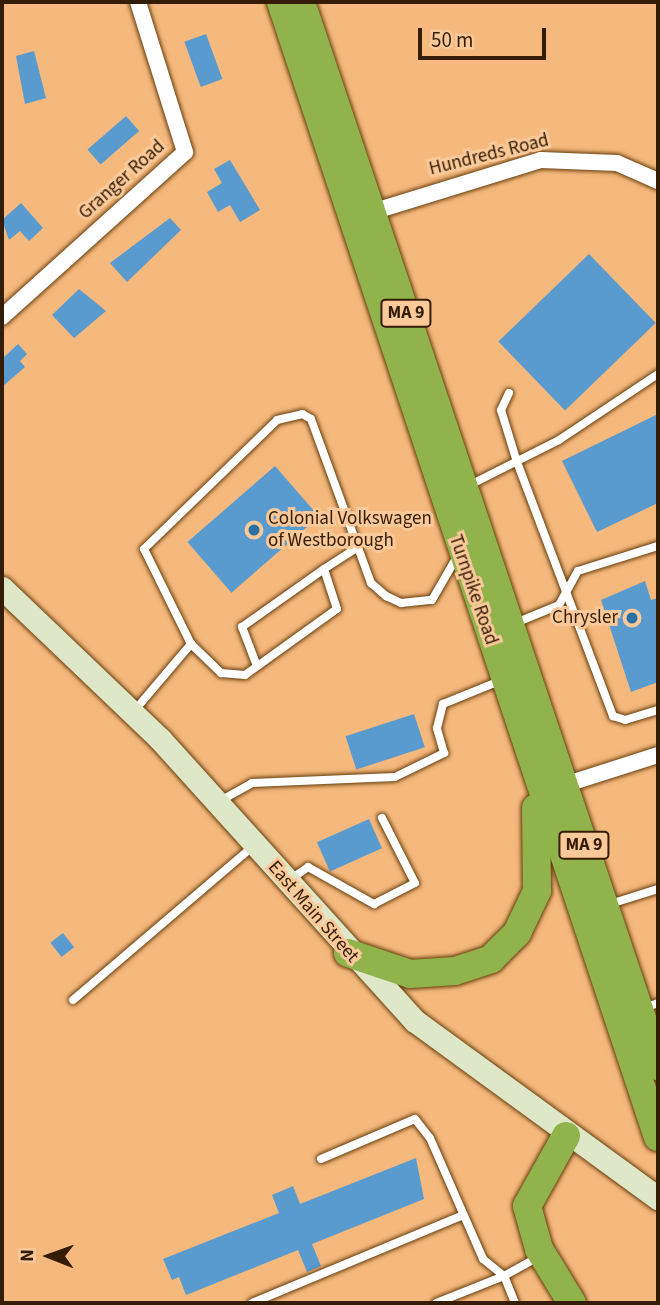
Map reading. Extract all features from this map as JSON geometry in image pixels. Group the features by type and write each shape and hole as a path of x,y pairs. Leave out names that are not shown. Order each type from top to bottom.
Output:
{"highway":[{"name":"Turnpike Road","path":"281,2 460,551 658,1137"},
{"name":"Turnpike Road","path":"302,2 605,905 649,1007 658,1066"},
{"path":"348,954 397,972 434,974 476,967 504,948 537,891 541,864 531,760"},
{"path":"566,1136 527,1206 543,1255 572,1303"}],"main road":[{"name":"East Main Street","path":"2,588 133,712 217,803 348,954 415,1021 566,1136 658,1198"}],"street":[{"name":"Granger Road","path":"2,317 184,152 138,2"},
{"name":"Hundreds Road","path":"372,212 541,160 617,163 658,181"},
{"path":"564,785 658,755"}],"lane":[{"path":"464,488 517,462 658,374"},
{"path":"509,393 501,410 517,462 613,716 625,720 658,710"},
{"path":"324,569 337,609 245,675 221,673 191,644 144,549 277,420 302,414 311,419 371,583 401,603 432,600 460,551"},
{"path":"510,625 559,605 578,571 658,546"},
{"path":"257,667 242,627 358,547"},
{"path":"133,712 191,644"},
{"path":"217,803 253,783 395,776 444,753 437,728 443,704 504,680"},
{"path":"286,883 308,867 374,904 415,883 382,818"},
{"path":"73,1000 253,846"},
{"path":"605,905 658,889"},
{"path":"321,1159 415,1119 483,1259 504,1276 515,1303"},
{"path":"252,1303 463,1215"},
{"path":"436,1303 504,1276 543,1255"}],"building":[{"path":"206,34 222,79 201,87 184,42"},
{"path":"34,51 46,98 25,104 16,56"},
{"path":"126,116 139,131 101,165 88,149"},
{"path":"230,160 260,210 240,222 230,205 218,212 207,192 222,183 214,169"},
{"path":"21,203 43,228 29,241 20,231 9,240 2,220"},
{"path":"170,218 181,230 127,282 110,263"},
{"path":"589,254 656,323 565,411 498,342"},
{"path":"79,289 106,311 74,338 52,315"},
{"path":"18,344 27,354 20,361 25,367 2,387 2,359"},
{"path":"658,414 658,503 597,532 562,461"},
{"name":"Colonial Volkswagen of Westborough","path":"275,466 319,517 231,593 187,542"},
{"name":"Chrysler","path":"645,581 651,600 658,598 658,682 631,692 601,600"},
{"path":"414,714 425,747 356,770 346,736"},
{"path":"369,819 382,848 330,871 317,842"},
{"path":"63,933 74,947 61,957 50,943"},
{"path":"416,1158 424,1199 312,1244 321,1266 307,1272 298,1250 186,1295 179,1277 172,1280 163,1259 279,1213 272,1195 293,1186 300,1204"}],"place":[{"name":"Colonial Volkswagen of Westborough","path":"254,530"},
{"name":"Chrysler","path":"632,618"}]}
